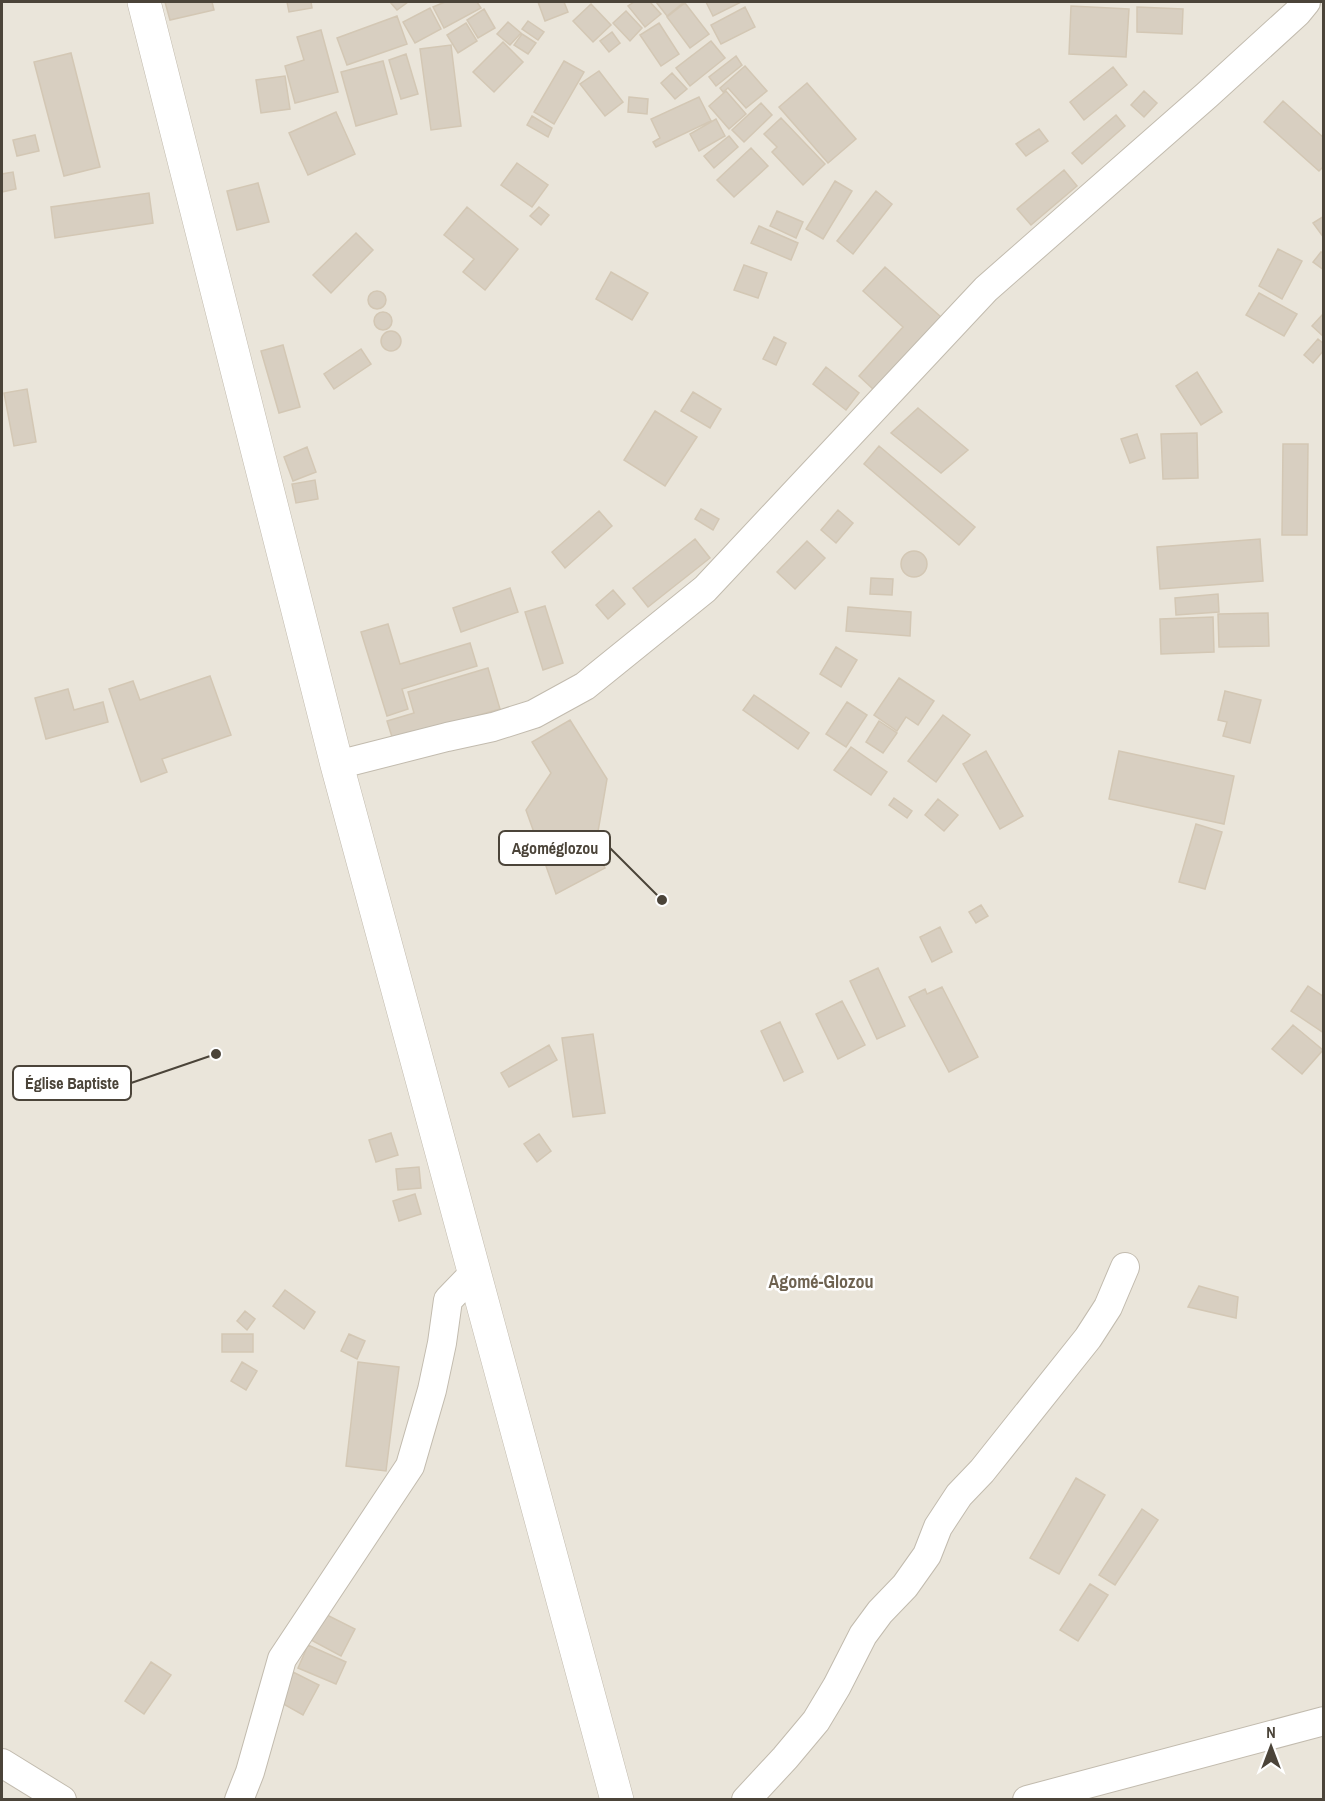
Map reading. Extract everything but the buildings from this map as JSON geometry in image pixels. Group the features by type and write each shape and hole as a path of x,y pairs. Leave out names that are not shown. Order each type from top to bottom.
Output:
{"street":[{"path":"144,2 337,765 617,1800"},
{"path":"337,765 493,727 534,714 585,686 705,589 986,289 1207,95 1306,2"},
{"path":"746,1800 816,1721 863,1635 880,1612 905,1586 927,1555 938,1527 959,1495 982,1471 1088,1338 1108,1307 1125,1267"},
{"path":"239,1800 250,1772 282,1659 410,1466 432,1390 448,1300 474,1273"},
{"path":"1027,1800 1323,1721"},
{"path":"2,1763 62,1800"}],"shaded area":[{"path":"2,2 1323,2 1323,1799 2,1799"}],"place":[{"name":"Agoméglozou","path":"662,900"},
{"name":"Église Baptiste","path":"216,1054"}],"district":[{"name":"Agomé-Glozou","path":"821,1282"}]}
